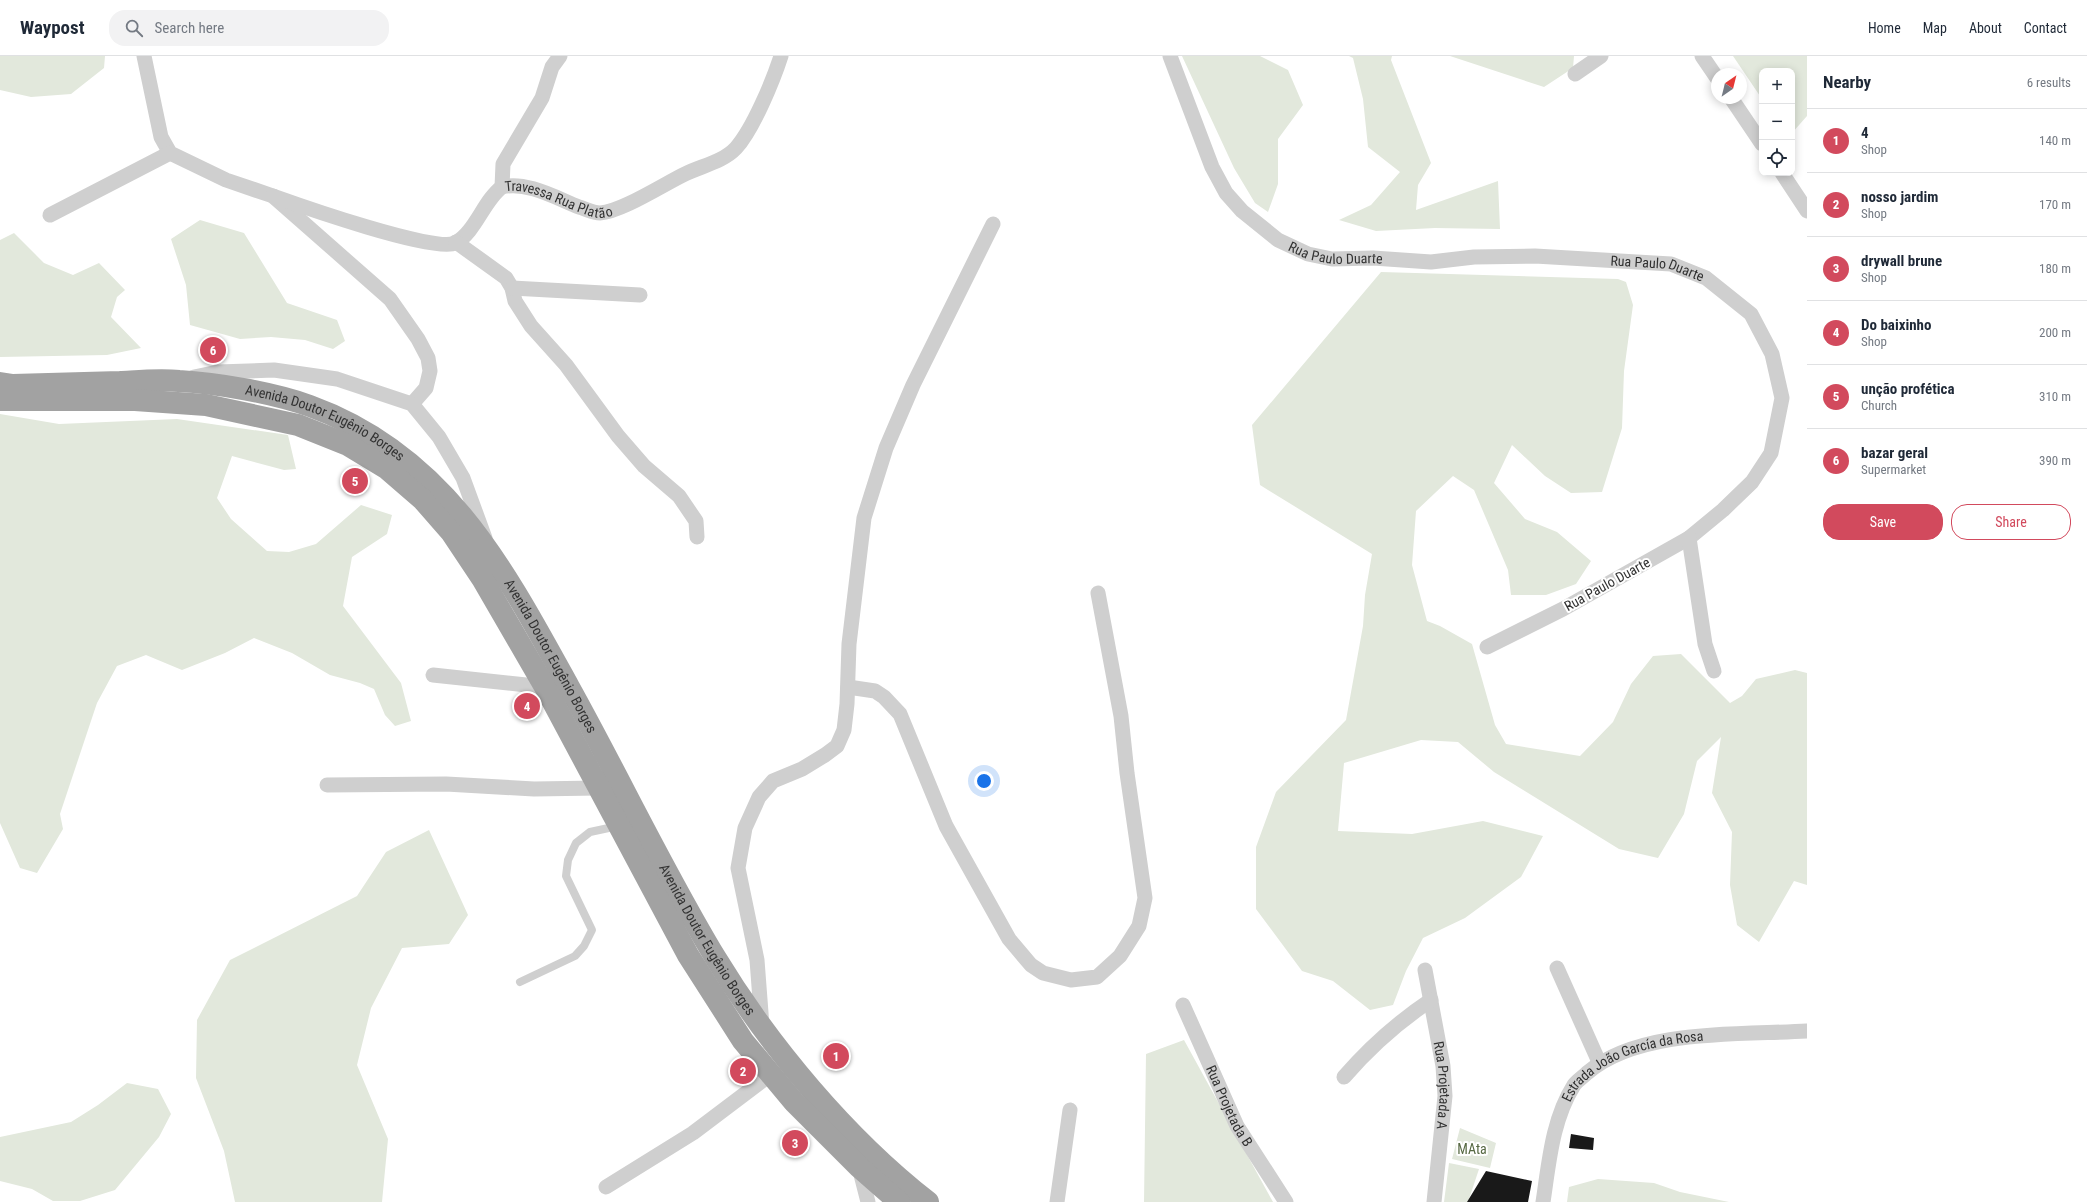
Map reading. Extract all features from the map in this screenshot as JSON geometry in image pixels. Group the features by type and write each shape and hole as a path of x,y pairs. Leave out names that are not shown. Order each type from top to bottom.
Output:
{"highway":[{"name":"Avenida Doutor Eugênio Borges","path":"0,384 13,385 180,380 251,391 309,406 360,429 396,451 433,484 462,514 487,547 544,642 594,732 672,883 717,960 762,1026 809,1087 906,1185 928,1202"},
{"name":"Avenida Doutor Eugênio Borges","path":"0,400 135,400 206,405 298,425 348,445 386,468 423,500 451,532 483,580 544,687 688,955 742,1041 794,1102 859,1167 899,1202"}],"street":[{"path":"144,56 161,137 170,153 226,180 347,221 431,244 448,245 456,242 506,278 512,288 515,301 530,326 566,365 618,436 644,466 679,496 696,520 697,537"},
{"path":"502,186 503,164 542,98 552,67 560,56"},
{"name":"Travessa Rua Platão","path":"456,242 464,236 502,186 515,185 530,188 600,213 625,204 733,151 753,120 777,70 781,56"},
{"name":"Rua Paulo Duarte","path":"1170,56 1212,167 1226,193 1242,211 1278,240 1308,254 1332,259 1373,258 1431,262 1474,258 1535,256 1671,264 1706,278 1751,314 1772,354 1782,398 1771,453 1752,482 1723,510 1689,538 1563,609 1487,647"},
{"path":"1575,74 1601,56"},
{"path":"1702,56 1711,69"},
{"path":"1735,104 1759,140"},
{"path":"50,215 170,153"},
{"path":"1784,176 1807,211"},
{"path":"273,196 390,299 418,339 428,358 430,370 426,388 412,404"},
{"path":"762,1026 757,960 738,868 745,828 759,797 773,781 802,768 825,755 837,746 844,730 848,687 849,644 864,518 886,448 913,385 993,224"},
{"path":"512,288 640,295"},
{"path":"180,380 218,372 274,370 337,379 412,404 439,437 463,478 487,547"},
{"path":"1689,538 1705,644 1714,671"},
{"path":"848,687 875,691 884,697 900,714 946,826 1009,939 1031,965 1043,973 1072,980 1097,977 1120,956 1139,926 1145,898 1129,788 1121,716 1098,593"},
{"path":"433,675 544,687"},
{"path":"327,784 446,784 534,789 598,788"},
{"path":"1557,968 1599,1062"},
{"name":"Rua Projetada A","path":"1425,970 1443,1066 1445,1096 1434,1202"},
{"path":"1344,1077 1379,1040 1405,1017 1431,1000"},
{"name":"Rua Projetada B","path":"1183,1005 1237,1126 1286,1202"},
{"name":"Estrada João García da Rosa","path":"1543,1202 1552,1144 1559,1116 1575,1084 1599,1062 1648,1044 1709,1034 1807,1031"},
{"path":"606,1187 693,1133 771,1074"},
{"path":"1057,1202 1070,1110"},
{"path":"859,1167 868,1202"}],"lane":[{"path":"520,982 574,956 584,946 592,930 566,876 568,860 576,843 590,832 619,826"}],"green space":[{"path":"0,56 105,56 104,68 71,94 31,97 0,90"},
{"path":"1182,56 1260,56 1288,70 1303,105 1278,139 1278,184 1268,212 1255,203 1234,168"},
{"path":"1349,56 1392,56 1391,60 1431,163 1418,185 1416,210 1498,181 1500,229 1435,228 1376,231 1339,220 1371,205 1400,172 1368,147 1363,99 1353,58"},
{"path":"1450,56 1574,56 1573,68 1544,87"},
{"path":"1733,56 1807,56 1807,116 1795,130 1795,68 1759,68 1759,95 1747,77 1747,68 1741,68"},
{"path":"200,220 244,233 287,303 337,320 345,341 333,349 305,340 271,337 240,339 190,325 186,285 171,239"},
{"path":"14,233 44,263 73,275 99,263 125,290 117,297 111,317 141,348 107,355 0,357 0,240"},
{"path":"1381,272 1618,279 1626,282 1633,305 1624,371 1622,428 1602,492 1571,493 1545,476 1512,445 1494,483 1525,519 1557,532 1591,561 1576,584 1546,595 1511,595 1508,570 1474,490 1453,476 1416,511 1412,565 1427,621 1440,626 1472,644 1495,725 1506,744 1580,756 1613,722 1631,684 1653,656 1681,654 1730,703 1742,696 1756,679 1795,670 1807,673 1807,885 1794,881 1759,942 1737,925 1730,885 1732,832 1712,793 1721,737 1697,761 1684,814 1658,858 1619,849 1494,772 1458,742 1421,740 1344,763 1338,831 1412,834 1483,821 1543,836 1521,877 1465,918 1423,938 1406,971 1393,1005 1370,1010 1333,981 1302,971 1256,909 1256,847 1276,792 1346,720 1363,626 1365,595 1372,554 1260,485 1252,425"},
{"path":"0,414 59,424 177,419 288,435 296,469 284,470 232,456 217,498 231,519 267,551 289,552 316,544 361,505 392,515 387,534 352,557 343,606 401,683 411,721 395,726 385,715 374,689 360,683 330,675 292,653 254,638 225,653 182,670 146,655 117,666 97,703 60,814 63,829 37,873 20,868 0,823"},
{"path":"429,830 468,915 449,944 402,948 371,1008 357,1065 388,1139 382,1202 235,1202 224,1151 196,1078 197,1020 230,960 357,896 386,852"},
{"path":"1184,1040 1273,1202 1144,1202 1146,1054"},
{"path":"127,1083 158,1089 171,1114 159,1137 115,1190 80,1201 53,1201 32,1189 0,1181 0,1137 71,1122 98,1105"},
{"name":"MAta","path":"1460,1128 1496,1143 1490,1168 1452,1159"},
{"path":"1449,1163 1479,1169 1468,1202 1444,1202"},
{"path":"1598,1179 1654,1183 1680,1192 1729,1202 1567,1202 1569,1187"}],"building":[{"path":"1571,1134 1594,1138 1593,1150 1569,1148"},
{"path":"1486,1171 1532,1181 1528,1202 1467,1202"}],"place":[{"name":"bazar geral","path":"213,350"},
{"name":"unção profética","path":"355,481"},
{"name":"Do baixinho","path":"527,706"},
{"name":"4","path":"836,1056"},
{"name":"nosso jardim","path":"743,1071"},
{"name":"drywall brune","path":"795,1143"}]}
